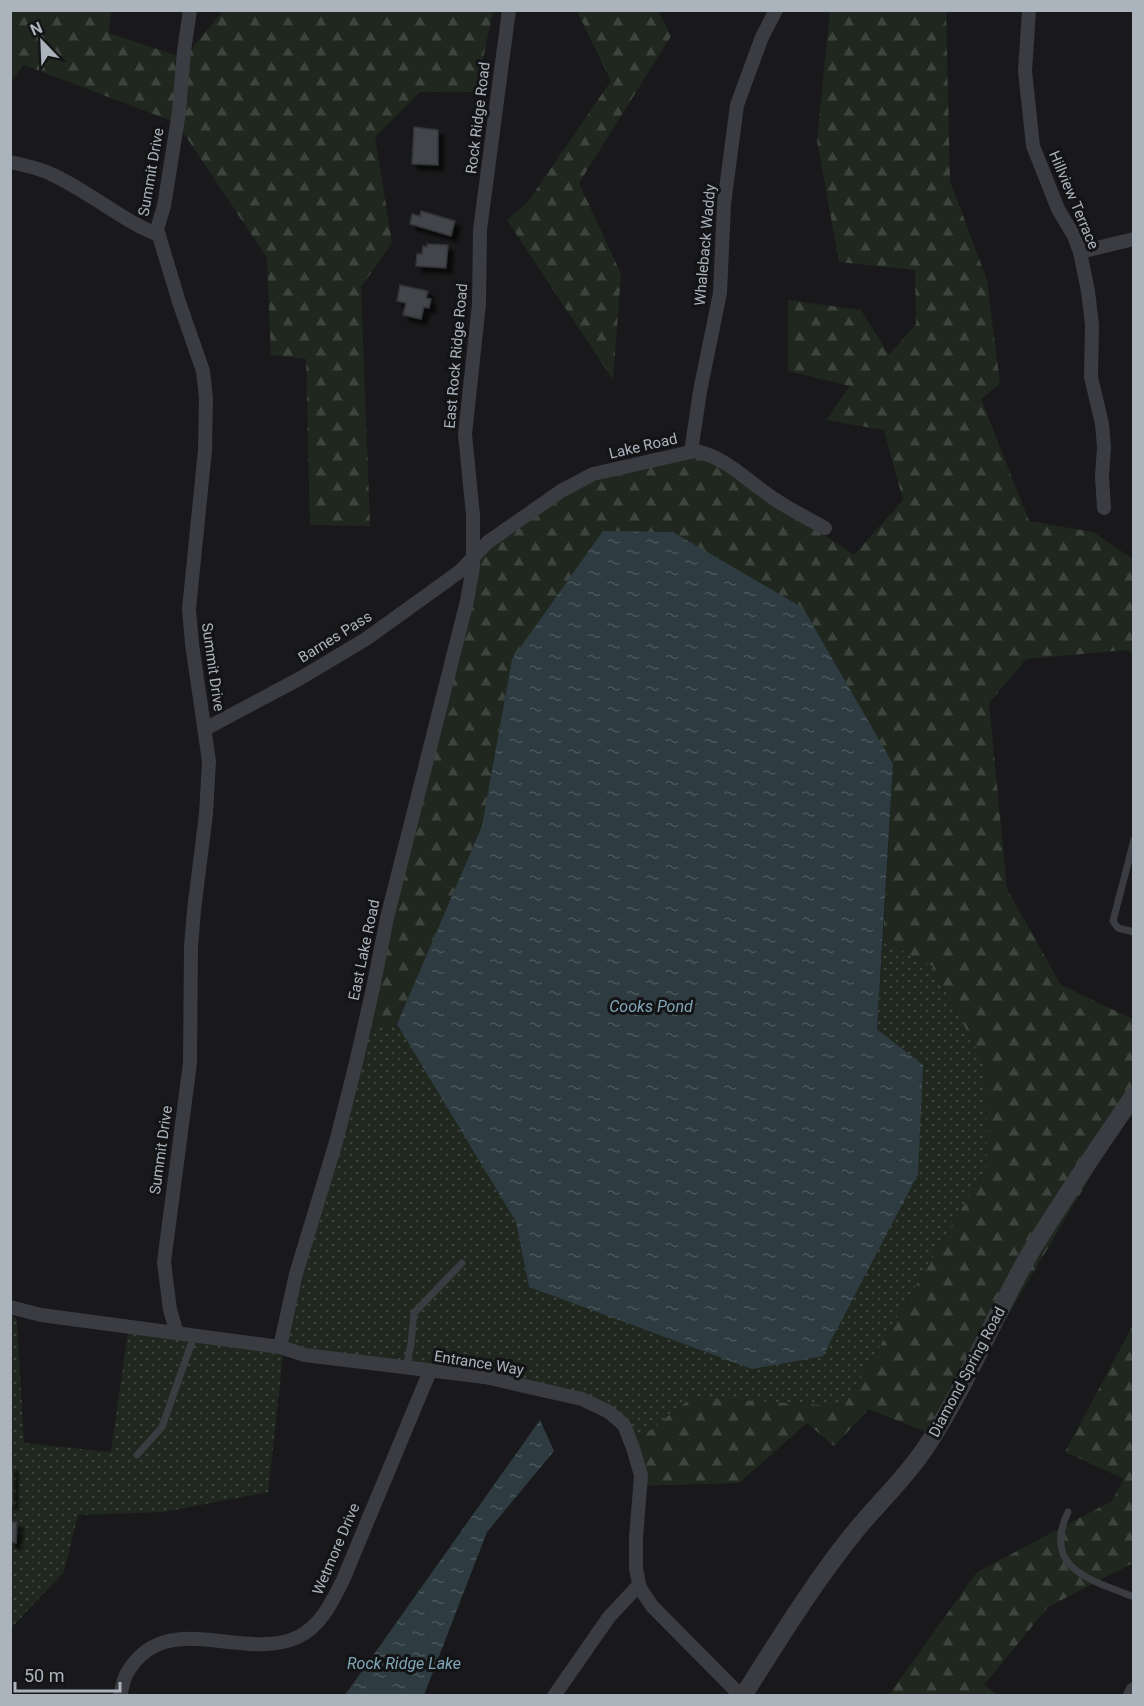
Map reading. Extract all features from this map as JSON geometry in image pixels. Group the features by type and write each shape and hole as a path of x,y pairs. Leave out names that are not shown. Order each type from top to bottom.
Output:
{"street":[{"name":"Summit Drive","path":"177,1333 170,1310 164,1262 190,1063 192,938 206,814 208,761 189,609 205,450 206,398 203,371 157,229 164,206 179,112 189,10"},
{"name":"Rock Ridge Road","path":"480,230 509,10"},
{"name":"Hillview Terrace","path":"1029,10 1025,71 1033,146 1058,209 1074,236 1080,252 1088,291 1092,325 1091,377 1102,424 1104,447 1102,476 1104,508"},
{"name":"Whaleback Waddy","path":"691,452 704,370 720,293 722,226 736,109 769,15"},
{"path":"10,162 49,173 138,226 159,235"},
{"name":"East Rock Ridge Road","path":"473,558 473,515 465,434 479,304 480,230"},
{"path":"1080,252 1134,239"},
{"name":"Lake Road","path":"473,558 488,542 530,512 561,491 593,474 691,452 708,453 723,461 776,500 825,528"},
{"name":"Barnes Pass","path":"205,729 299,679 366,639 459,572 473,558"},
{"name":"East Lake Road","path":"280,1347 296,1274 336,1142 355,1067 387,918 467,602 473,558"},
{"name":"Diamond Spring Road","path":"742,1695 824,1572 924,1450 960,1390 1030,1254 1134,1095"},
{"name":"Entrance Way","path":"10,1307 41,1315 280,1347 305,1354 485,1377 582,1400 609,1412 624,1425 641,1475 636,1538 636,1569 639,1585 651,1606 742,1695"},
{"name":"Wetmore Drive","path":"120,1695 126,1674 143,1654 164,1642 186,1638 258,1645 279,1644 299,1636 316,1623 329,1606 343,1580 430,1371"},
{"path":"554,1695 609,1617 639,1585"},
{"path":"1132,1695 1134,1691"}],"lane":[{"path":"1134,840 1113,921 1118,928 1134,932"},
{"path":"406,1368 414,1313 462,1263"},
{"path":"136,1455 162,1427 194,1336"},
{"path":"1068,1512 1061,1536 1061,1552 1070,1567 1104,1585 1134,1597"}],"green space":[{"path":"11,11 111,11 109,33 184,58 223,11 493,11 476,92 420,92 375,137 392,243 361,287 370,526 310,525 306,359 271,355 267,258 177,123 24,65 11,81"},
{"path":"577,11 658,11 671,36 579,183 621,274 613,380 507,220 527,203 611,81"},
{"path":"830,11 946,11 950,181 987,280 1000,384 981,399 1029,521 1093,532 1133,559 1133,654 1127,650 1026,659 989,703 1007,889 1061,985 1133,1019 1133,1105 936,1436 869,1409 834,1446 807,1423 739,1483 643,1486 635,1442 692,1397 844,1406 987,1166 986,1067 932,966 883,941 893,764 512,659 482,826 397,1024 369,1026 481,552 585,475 701,452 854,555 903,500 884,430 826,420 850,386 788,371 788,300 861,310 889,355 916,324 915,270 839,262 817,140"},
{"path":"883,941 932,966 986,1067 987,1166 844,1406 692,1397 635,1442 584,1398 283,1356 268,1492 164,1512 78,1515 64,1572 11,1628 10,1313 17,1320 24,1443 111,1452 128,1332 283,1354 369,1026 397,1024 516,1222 529,1287 923,1065 877,1029"},
{"path":"1133,1325 1133,1563 1048,1607 984,1685 998,1695 888,1696 977,1572 1112,1501 1124,1479 1065,1452"}],"water":[{"name":"Cooks Pond","path":"603,531 673,532 803,608 893,764 877,1029 923,1065 918,1174 823,1356 752,1369 529,1287 516,1222 397,1024 482,826 512,659"},
{"name":"Rock Ridge Lake","path":"540,1420 554,1451 487,1532 424,1695 345,1695"}],"building":[{"path":"414,127 438,130 438,165 412,164"},
{"path":"421,211 455,221 451,236 410,224 412,214 420,216"},
{"path":"427,244 448,245 446,268 416,266 417,254 422,254 423,246 427,247"},
{"path":"400,285 428,291 426,298 431,299 429,308 424,307 421,319 403,315 406,303 397,301"},
{"path":"10,1466 12,1466 12,1504 10,1504"},
{"path":"10,1522 17,1522 16,1543 10,1542"}]}
